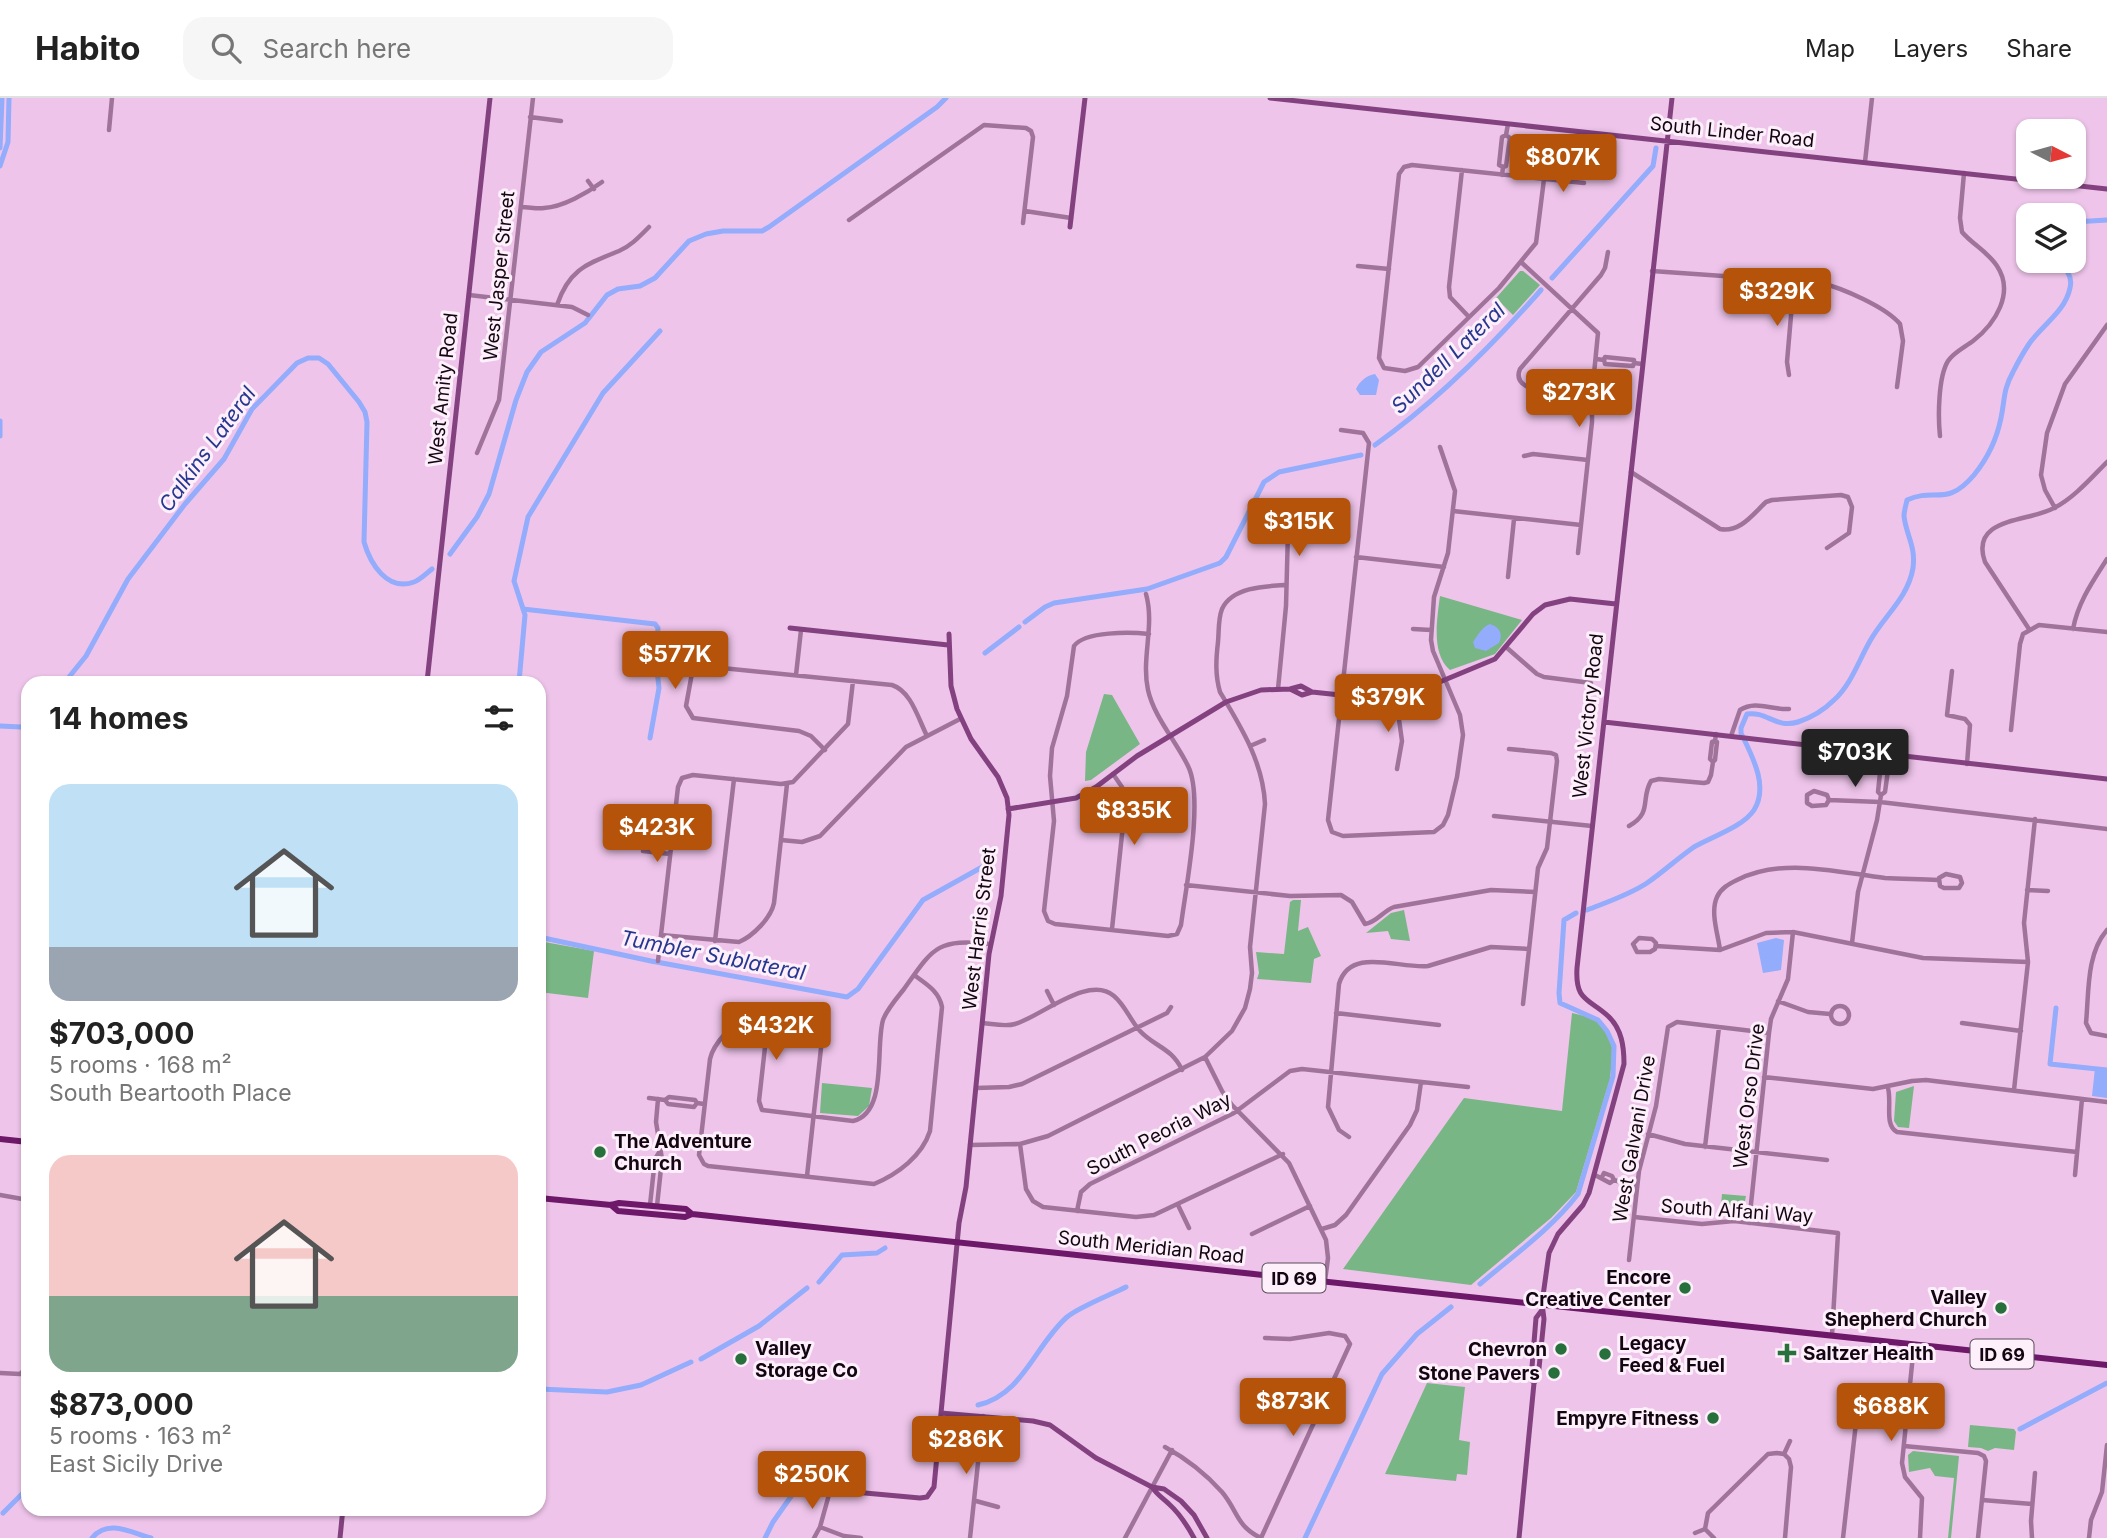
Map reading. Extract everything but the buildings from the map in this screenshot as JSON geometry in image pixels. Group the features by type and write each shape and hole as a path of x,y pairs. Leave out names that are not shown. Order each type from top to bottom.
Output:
{"main road":[{"path":"0,1139 21,1141"},
{"name":"South Meridian Road","path":"546,1199 613,1206 618,1210 653,1214 685,1217 691,1213"},
{"name":"South Meridian Road","path":"613,1206 619,1203 686,1209 691,1213 1542,1307 2107,1365"}],"street":[{"path":"109,130 113,98"},
{"name":"West Amity Road","path":"428,676 490,98"},
{"name":"West Jasper Street","path":"477,453 499,400 533,98"},
{"path":"1070,228 1085,98"},
{"name":"South Linder Road","path":"1270,98 2107,189"},
{"name":"West Victory Road","path":"1519,1538 1534,1383 1531,1379 1536,1318 1542,1307 1547,1262 1552,1244 1583,1205 1598,1176 1624,1064 1622,1042 1616,1026 1608,1016 1582,997 1576,981 1672,98"},
{"path":"1865,162 1872,98"},
{"path":"530,117 561,121"},
{"path":"1502,174 1503,167 1506,166 1510,138 1506,135 1508,124"},
{"path":"849,220 984,125 1026,128 1031,131 1023,223"},
{"path":"1544,179 1538,237 1532,250 1418,367 1405,371 1387,369 1382,365 1379,358 1399,174 1404,167 1412,165 1584,183"},
{"path":"1462,170 1449,287 1450,297 1469,317"},
{"path":"1940,436 1941,387 1947,363 1990,326 2003,298 2003,285 1996,265 1962,232 1960,218 1965,173"},
{"path":"588,181 594,189"},
{"path":"521,207 545,208 594,189 602,183"},
{"path":"1025,211 1071,218"},
{"path":"557,305 573,274 590,261 621,250 649,227"},
{"path":"1592,394 1527,386 1519,378 1520,369 1601,275 1608,252"},
{"path":"1521,262 1598,333 1578,553"},
{"path":"1358,266 1389,269"},
{"path":"1653,271 1832,286 1895,318 1902,331 1903,341 1897,387"},
{"path":"1789,375 1787,362 1794,281"},
{"path":"469,295 572,307 588,316"},
{"path":"2055,508 2042,484 2046,432 2065,384 2107,325"},
{"path":"1596,359 1634,359 1634,363 1642,365"},
{"path":"1341,430 1359,432 1367,436 1369,443 1328,820 1332,832 1343,836 1428,834 1443,825 1448,815 1463,735 1460,715 1433,651 1431,630 1434,597 1448,553 1455,487 1440,447"},
{"path":"1524,456 1533,454 1588,460"},
{"path":"2029,629 1985,562 1981,552 1982,542 1988,532 2002,524 2055,508 2107,462"},
{"path":"1631,472 1720,529 1727,530 1738,528 1766,502 1772,500 1841,495 1848,497 1853,507 1849,533 1827,548"},
{"path":"1453,511 1581,525"},
{"path":"1508,578 1514,519"},
{"path":"1278,689 1288,530"},
{"path":"1356,557 1444,567"},
{"path":"2073,629 2082,599 2107,559"},
{"path":"970,1146 1020,1144 1048,1136 1205,1057 1233,1031 1248,998 1252,973 1250,947 1265,804 1262,781 1250,746 1220,692 1216,667 1221,614 1227,602 1238,594 1259,587 1286,585"},
{"path":"1146,594 1149,609 1149,634 1147,688 1188,766 1196,795 1181,925 1177,934 1168,936 1055,924 1048,921 1044,911 1054,821 1050,776 1052,748 1067,696 1074,649 1077,641 1085,638 1123,633 1149,634"},
{"path":"1008,809 1054,803 1086,793 1226,702 1261,690 1290,689 1303,695 1312,692 1378,699 1396,698 1412,694 1495,659 1533,614 1554,601 1570,599 1616,604"},
{"path":"2011,730 2023,634 2039,625 2107,632"},
{"path":"790,628 948,645"},
{"path":"1413,629 1431,630"},
{"path":"796,675 801,630"},
{"name":"West Harris Street","path":"830,1491 920,1498 927,1497 934,1487 957,1242 970,1146 990,944 1001,896 1008,809 1007,798 998,777 971,739 961,719 951,686 949,634"},
{"path":"1506,647 1544,677 1591,683"},
{"path":"825,750 811,736 799,731 697,720 689,715 686,706 690,677 694,669 702,666 900,688 906,693 927,736"},
{"path":"1952,671 1947,715 1965,719 1970,725 1966,764"},
{"path":"658,961 678,787 682,778 693,775 787,783 799,778 848,724 853,681"},
{"path":"1396,698 1402,741 1396,769"},
{"path":"1735,736 1740,710 1749,705 1761,705 1774,710 1788,709"},
{"path":"780,840 802,842 820,836 895,756 906,747 961,719"},
{"path":"1604,722 1716,737 1735,736 1885,758 2107,779"},
{"path":"1629,826 1644,813 1647,788 1651,781 1659,779 1708,782 1713,762 1710,759 1712,742 1716,737"},
{"path":"1250,746 1264,740"},
{"path":"1509,749 1556,755 1547,848 1538,868 1522,1004"},
{"path":"1852,943 1861,874 1880,802 1881,795 1878,792 1881,763 1885,758"},
{"path":"1112,929 1125,806 1122,787 1113,774"},
{"path":"715,941 734,779"},
{"path":"661,934 739,942 748,937 773,910 787,783"},
{"path":"1829,800 1825,793 1814,791 1806,798 1807,803 1812,806 1823,806 1829,800 1880,802 2107,829"},
{"path":"1494,816 1592,826"},
{"path":"2014,1090 2028,962 2024,923 2035,819"},
{"path":"643,851 670,854"},
{"path":"1720,950 1714,905 1719,893 1729,884 1763,869 1830,870 1938,880 1944,888 1956,889 1962,883 1960,877 1955,874 1943,874 1938,880"},
{"path":"1186,885 1290,896 1340,895 1352,902 1365,923 1373,922 1386,910 1394,907 1492,890 1535,892"},
{"path":"2027,890 2048,891"},
{"path":"2107,930 2099,940 2092,959 2086,1023 2088,1031 2107,1036"},
{"path":"1656,946 1650,938 1639,938 1633,944 1635,950 1640,953 1650,952 1656,946 1720,950 1766,933 1793,932 1923,958 2028,962"},
{"name":"West Orso Drive","path":"1749,1223 1769,1033 1778,1001 1788,979 1793,932"},
{"path":"768,1020 759,1101 762,1110 853,1121 866,1116 874,1102 883,1021 929,954 944,945 961,941 990,944"},
{"path":"1349,1137 1339,1130 1328,1107 1329,1072 1340,980 1348,968 1364,961 1428,966 1492,947 1529,948"},
{"path":"807,1176 822,1039 820,1033 751,1018 741,1020 712,1052 704,1104 701,1160 708,1166 874,1184 885,1180 916,1156 926,1144 930,1131 943,1007 941,998 914,975"},
{"path":"983,1023 1015,1024 1087,990 1103,990 1118,999 1149,1041 1174,1054 1182,1070"},
{"path":"1047,991 1054,1005"},
{"path":"1778,1001 1808,1012 1830,1014"},
{"path":"976,1088 1022,1084 1167,1013 1171,1007"},
{"path":"1840,1008 1846,1009 1850,1015 1848,1020 1840,1021 1832,1019 1830,1014 1832,1009 1840,1008"},
{"path":"1336,1013 1439,1025"},
{"name":"West Galvani Drive","path":"1629,1260 1637,1187 1660,1087 1666,1031 1670,1024 1676,1022 1718,1027"},
{"path":"1962,1023 2021,1031"},
{"path":"1705,1147 1718,1027 1769,1033"},
{"path":"1205,1057 1222,1091 1283,1153 1322,1229 1328,1249 1325,1281"},
{"name":"South Peoria Way","path":"1077,1210 1081,1192 1090,1184 1238,1110 1290,1071 1329,1072 1468,1087"},
{"path":"1765,1077 1873,1089 1919,1080 2107,1102"},
{"path":"1322,1229 1335,1225 1346,1215 1410,1125 1417,1110 1421,1082"},
{"path":"1888,1088 1891,1100 1889,1123 1897,1132 2077,1152"},
{"path":"649,1098 666,1100 669,1097 695,1100 704,1104"},
{"path":"654,1206 655,1158 660,1150 656,1122 658,1099"},
{"path":"2075,1175 2082,1099"},
{"path":"1648,1134 1705,1147 1827,1160"},
{"path":"1020,1144 1027,1189 1032,1201 1043,1207 1136,1217 1178,1205 1283,1153"},
{"name":"South Alfani Way","path":"1598,1176 1602,1181 1610,1183 1614,1180 1637,1187"},
{"path":"0,1195 21,1199"},
{"path":"1178,1205 1189,1228"},
{"path":"1252,1234 1311,1206"},
{"name":"South Alfani Way","path":"1634,1217 1702,1224 1734,1221 1838,1233 1832,1335"},
{"path":"1165,1447 1202,1471 1222,1493 1244,1529 1261,1538 1349,1349 1348,1339 1340,1334 1290,1339 1265,1338"},
{"path":"1914,1344 1903,1471 1922,1498 1920,1538"},
{"path":"0,1373 21,1373"},
{"path":"1843,1538 1850,1464 1861,1392 1869,1386 1909,1390"},
{"path":"942,1413 1049,1425 1096,1458 1152,1487 1164,1489 1181,1501 1194,1515 1207,1538"},
{"path":"970,1538 983,1416"},
{"path":"1784,1454 1790,1441"},
{"path":"2089,1538 2091,1520 2102,1492 2107,1445"},
{"path":"1904,1446 1978,1452 1984,1456 1978,1538"},
{"path":"1125,1538 1172,1450"},
{"path":"1705,1530 1708,1514 1768,1454 1777,1452 1789,1459 1791,1467 1785,1538"},
{"path":"2032,1538 2035,1473"},
{"path":"799,1487 830,1491 820,1527 814,1538"},
{"path":"1152,1487 1157,1496 1167,1502 1184,1520 1194,1538"},
{"path":"1982,1500 2032,1504"},
{"path":"976,1501 998,1507"},
{"path":"340,1538 342,1516"},
{"path":"820,1527 844,1536 861,1538"},
{"path":"1695,1533 1705,1530"},
{"path":"1705,1530 1714,1538"}],"green space":[{"path":"1520,271 1540,285 1513,315 1496,298"},
{"path":"1440,596 1522,620 1495,654 1450,670 1440,655 1438,646"},
{"path":"1104,694 1112,695 1140,744 1091,780 1085,781 1086,752"},
{"path":"1301,900 1298,931 1308,927 1321,956 1314,959 1311,983 1257,979 1259,973 1256,952 1284,954 1290,902"},
{"path":"1404,910 1410,941 1391,939 1388,931 1366,933 1391,913"},
{"path":"546,942 594,951 588,998 546,993"},
{"path":"1572,1013 1593,1018 1605,1028 1613,1050 1610,1079 1576,1192 1551,1218 1471,1285 1343,1269 1464,1098 1562,1111"},
{"path":"822,1083 872,1088 869,1106 858,1116 820,1113"},
{"path":"1914,1086 1909,1128 1898,1127 1894,1121 1896,1092"},
{"path":"1722,1194 1746,1196 1742,1215 1720,1216"},
{"path":"1427,1383 1465,1387 1459,1440 1470,1442 1467,1475 1457,1474 1456,1481 1385,1474"},
{"path":"1970,1425 2014,1429 2014,1450 1995,1448 1988,1451 1968,1447"},
{"path":"1913,1451 1959,1456 1951,1538 1948,1538 1954,1478 1935,1476 1930,1468 1909,1472 1908,1455"}],"water":[{"path":"1375,374 1379,380 1376,395 1360,395 1356,389 1359,384 1366,377"},
{"path":"1490,624 1500,631 1499,643 1486,651 1475,648 1473,642 1482,629"},
{"path":"1776,938 1784,940 1781,970 1763,973 1757,943"},
{"path":"2095,1068 2107,1069 2107,1098 2092,1096"}],"waterway":[{"name":"Calkins Lateral","path":"0,148 2,98"},
{"path":"0,166 8,142 9,98"},
{"name":"Calkins Lateral","path":"450,554 477,517 489,494 516,400 527,372 541,352 585,323 607,295 618,289 640,286 655,278 689,241 723,231 762,231 946,98"},
{"name":"Sundell Lateral","path":"1552,278 1653,166 1656,148"},
{"path":"2086,221 2107,220"},
{"path":"1587,910 1640,887 1694,847 1735,827 1754,810 1760,791 1754,761 1741,733 1747,714 1790,724 1812,716 1840,694 1870,641 1901,598 1910,579 1914,560 1904,516 1907,500 1925,495 1948,494 1956,491 1974,475 1997,433 2006,389 2015,368 2034,337 2067,297 2071,284 2068,273"},
{"name":"Sundell Lateral","path":"1375,445 1420,411 1462,373 1541,290"},
{"path":"520,676 525,615 514,581 528,517 603,393 660,331"},
{"name":"Calkins Lateral","path":"70,676 86,656 128,579 185,504 224,459 252,409 297,363 308,358 319,358 328,364 365,412 364,542 375,567 388,579 404,584 414,582 432,569"},
{"name":"Calkins Lateral","path":"0,421 0,436"},
{"name":"Sundell Lateral","path":"1025,622 1054,603 1147,589 1220,563 1226,557 1264,482 1279,472 1361,455"},
{"name":"Sundell Lateral","path":"523,609 655,624 658,628 656,661 659,688 650,738"},
{"name":"Sundell Lateral","path":"985,653 1019,627"},
{"name":"Calkins Lateral","path":"0,726 21,727"},
{"name":"Tumbler Sublateral","path":"546,938 847,997 858,989 923,900 993,861"},
{"path":"1480,1284 1544,1230 1578,1194 1613,1076 1614,1046 1607,1031 1598,1020 1560,1003 1564,920 1576,913"},
{"path":"2056,1008 2050,1064 2107,1070"},
{"path":"819,1282 842,1255 877,1253 885,1248"},
{"path":"978,1405 1006,1391 1027,1368 1056,1328 1072,1313 1126,1287"},
{"path":"701,1359 759,1326 807,1288"},
{"path":"1305,1538 1382,1374 1417,1334 1451,1307"},
{"path":"546,1389 607,1392 641,1385 691,1362"},
{"path":"2020,1429 2107,1383"},
{"path":"3,1513 21,1495"},
{"path":"765,1538 792,1495"},
{"path":"92,1538 98,1532 112,1528 151,1538"}],"place":[{"name":"The Adventure Church","path":"600,1152"},
{"name":"Encore Creative Center","path":"1685,1288"},
{"name":"Valley Shepherd Church","path":"2001,1308"},
{"name":"Chevron","path":"1561,1349"},
{"name":"Saltzer Health","path":"1787,1353"},
{"name":"Legacy Feed & Fuel","path":"1605,1354"},
{"name":"Valley Storage Co","path":"741,1359"},
{"name":"Stone Pavers","path":"1554,1373"},
{"name":"Empyre Fitness","path":"1713,1418"}]}
